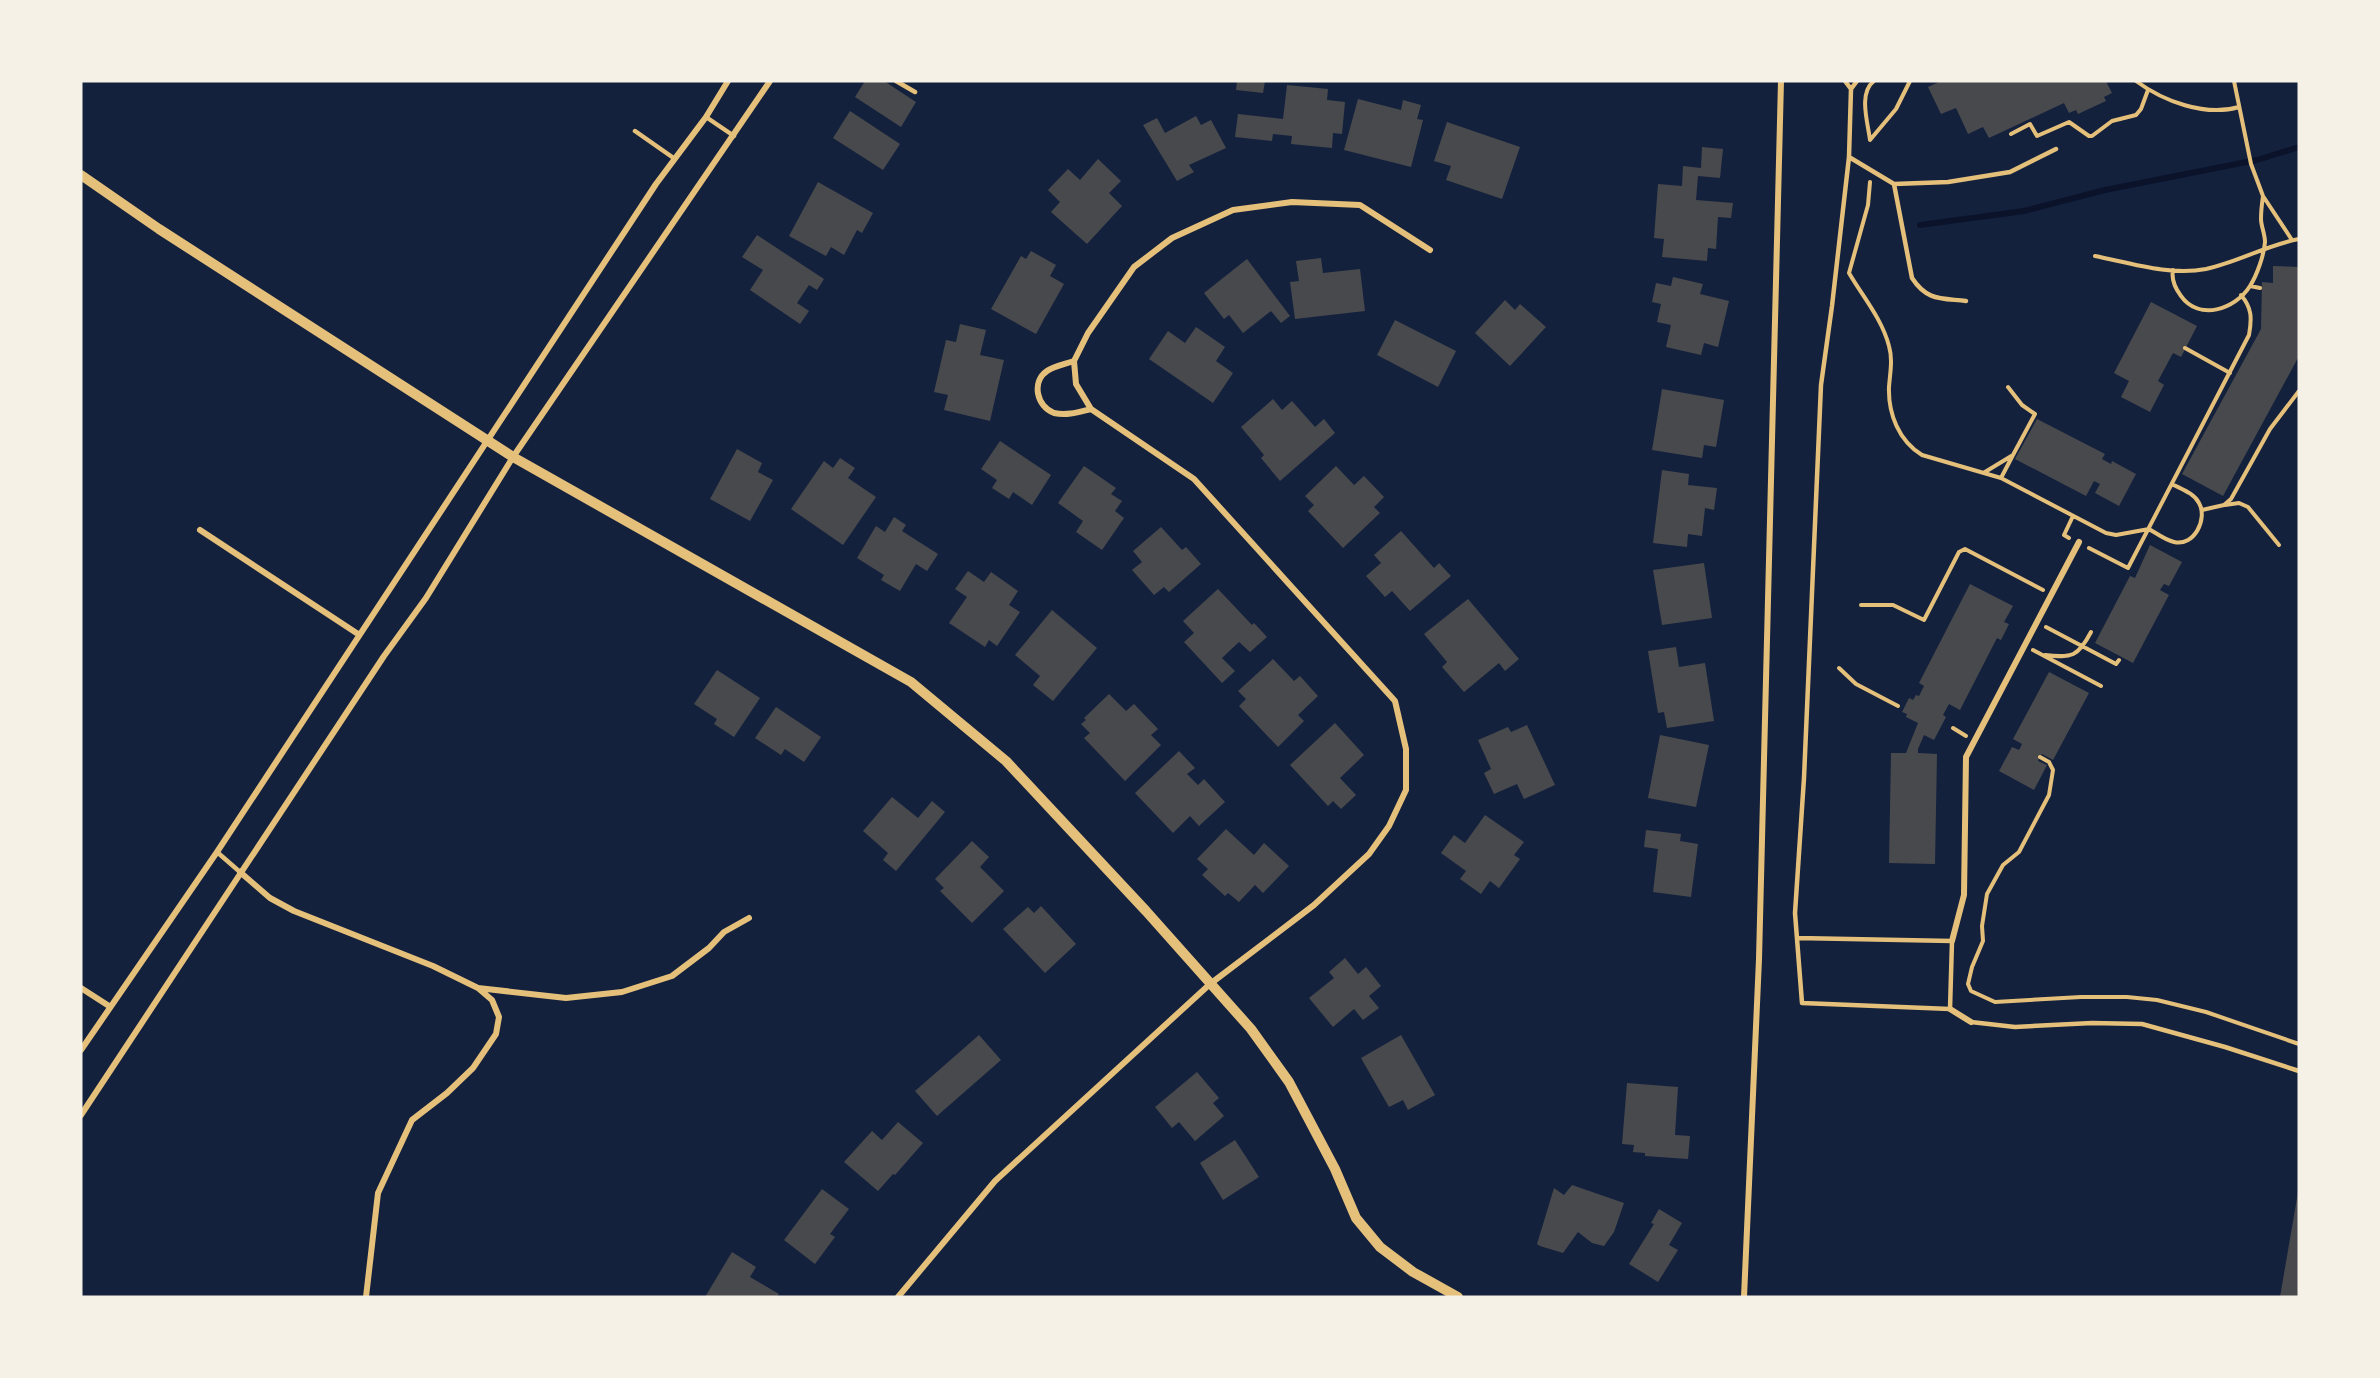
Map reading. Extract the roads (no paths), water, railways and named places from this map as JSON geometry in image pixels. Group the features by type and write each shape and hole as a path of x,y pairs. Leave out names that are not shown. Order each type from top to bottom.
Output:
{"street":[{"path":"81,1050 109,1006 217,852 358,634 656,184 706,117 728,81"},
{"path":"81,1115 384,656 426,598 513,457 770,81"},
{"path":"1744,1297 1759,959 1781,81"},
{"path":"81,175 159,229 513,457 911,682 1006,761 1251,1029 1289,1082 1335,1169 1356,1218 1380,1247 1413,1272 1458,1297"},
{"path":"898,1297 995,1180 1210,984 1314,905 1369,854 1389,826 1406,790 1406,749 1395,701 1194,479 1092,409 1076,384 1074,361 1088,333 1134,267 1172,238 1233,210 1292,202 1360,205 1430,250"},
{"path":"1074,361 1046,372 1038,382 1038,394 1043,406 1052,412 1066,415 1092,409"},
{"path":"200,530 358,634"},
{"path":"1952,941 1964,895 1966,757 2079,542"},
{"path":"240,872 270,898 294,910 433,966 478,988 492,1000 499,1017 496,1034 473,1068 447,1093 412,1120 378,1193 366,1297"},
{"path":"478,988 566,998 622,992 672,976 709,948 724,932 748,918"},
{"path":"81,988 109,1006"},
{"path":"1950,1009 1971,1022"}],"lane":[{"path":"896,81 915,92"},
{"path":"1845,81 1851,89"},
{"path":"1797,938 1952,941 1950,1009 1802,1003 1795,913 1804,778 1821,385 1849,157 1851,89 1857,81"},
{"path":"706,117 734,136"},
{"path":"634,131 675,159"},
{"path":"1849,157 1894,184 1948,182 2010,172 2056,149"},
{"path":"1894,184 1912,278 1920,290 1927,294 1966,302"},
{"path":"217,852 240,872"},
{"path":"1971,1022 2015,1027 2092,1023 2142,1024 2299,1071"}],"waterway":[{"path":"1920,225 2024,211 2105,190 2257,160 2299,147"}]}
